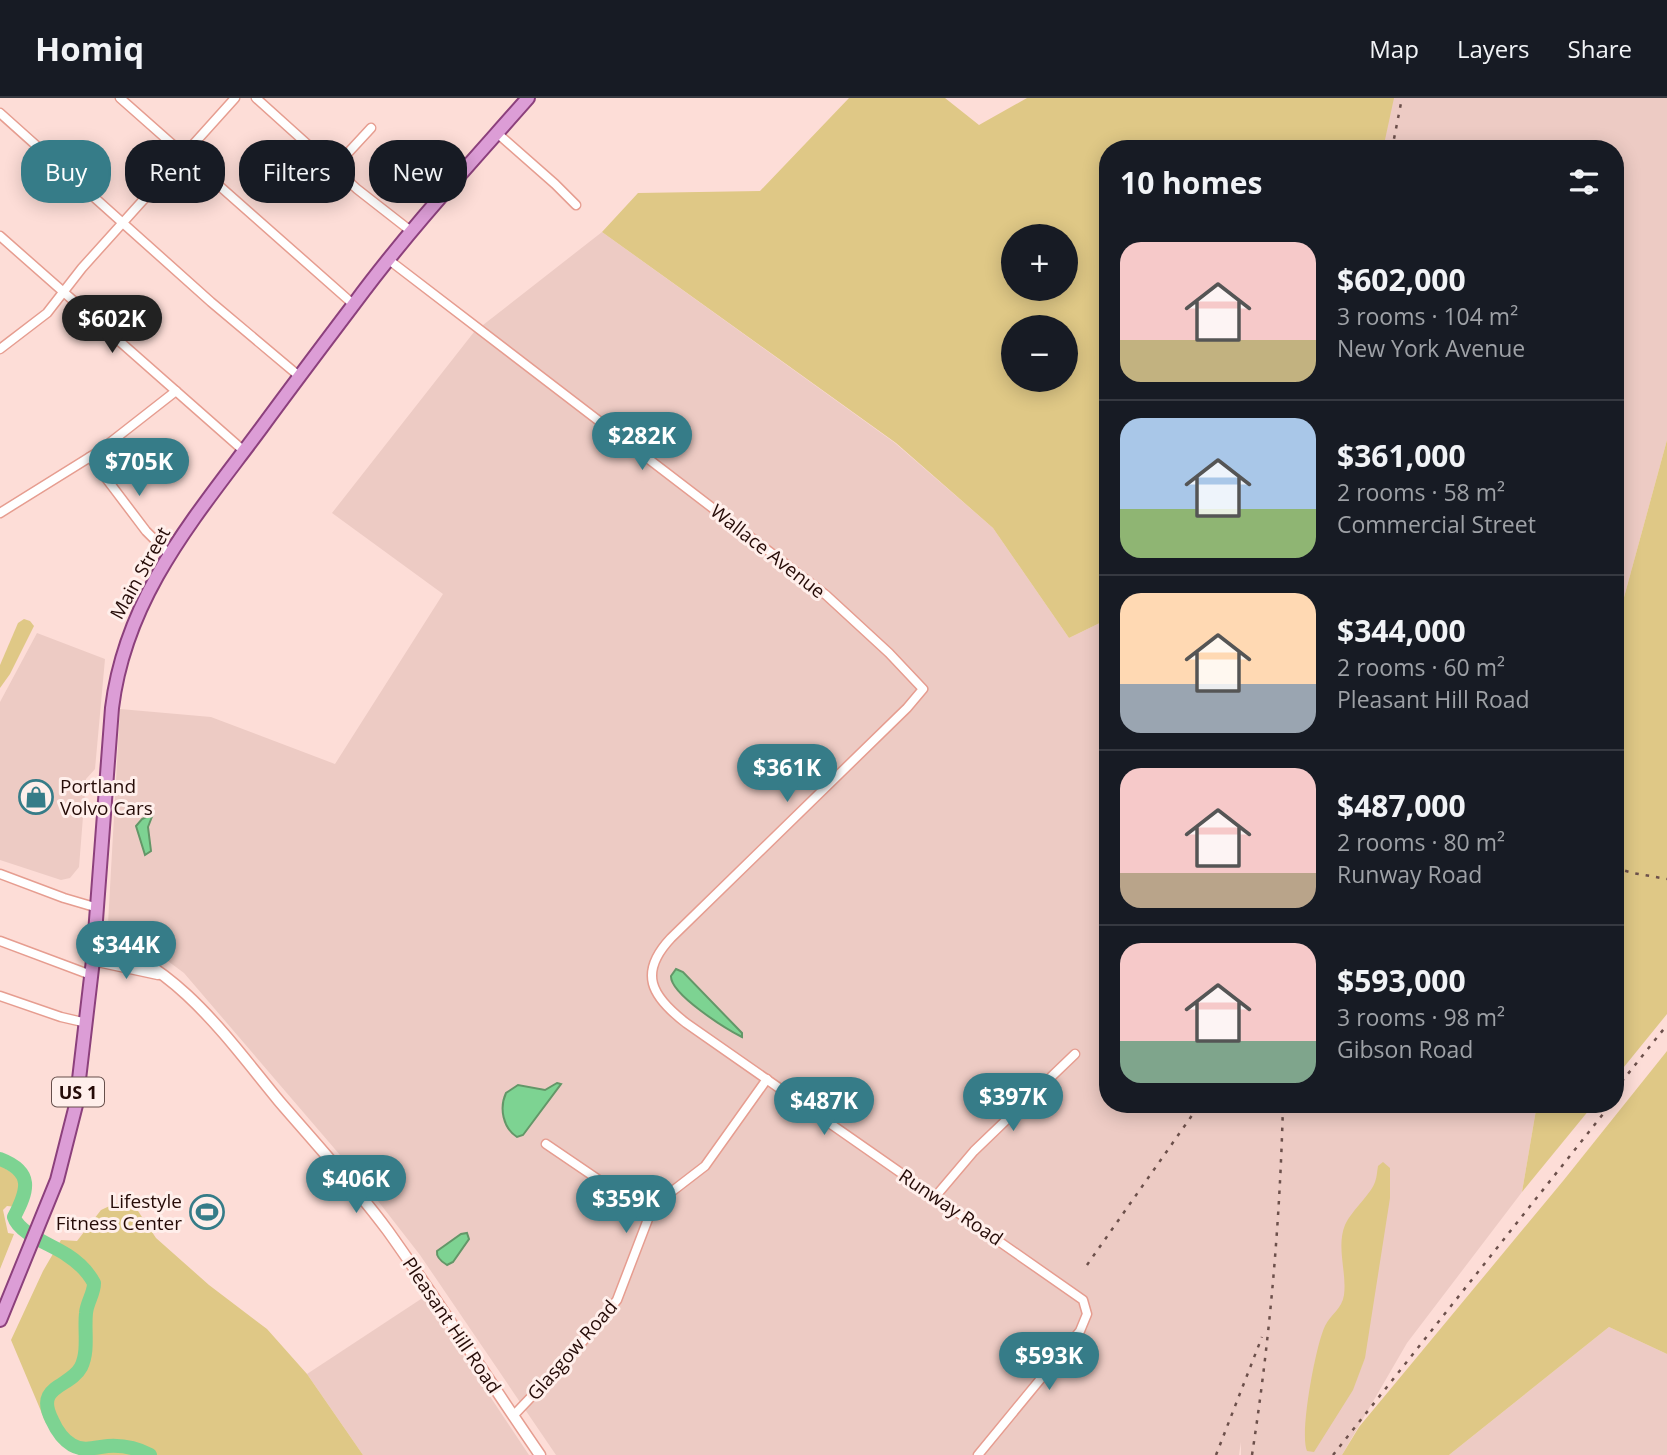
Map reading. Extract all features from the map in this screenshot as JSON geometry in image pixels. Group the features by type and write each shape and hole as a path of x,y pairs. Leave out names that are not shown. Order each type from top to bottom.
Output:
{"main road":[{"name":"Main Street","path":"0,1320 32,1247 68,1144 80,1083 98,908 111,722 118,667 139,609 170,555 353,304 528,98"}],"street":[{"path":"120,98 167,140"},
{"path":"196,140 235,98"},
{"path":"256,98 303,140"},
{"path":"0,113 240,328 299,376"},
{"path":"355,145 372,128"},
{"path":"497,133 576,205"},
{"path":"355,187 412,232"},
{"path":"225,191 353,304"},
{"path":"0,349 47,313 140,203"},
{"path":"0,236 244,451"},
{"name":"Wallace Avenue","path":"389,260 826,595 907,671"},
{"path":"0,513 90,457 176,391"},
{"path":"90,457 146,531 170,555"},
{"name":"Runway Road","path":"907,671 923,689 907,708 671,937 657,954 652,966 652,983 669,1010 686,1023 1083,1300 1087,1314 1080,1331 978,1455"},
{"path":"0,874 98,908"},
{"name":"Pleasant Hill Road","path":"95,940 132,953 201,1007 367,1204 540,1455"},
{"path":"0,941 91,975"},
{"name":"Pleasant Hill Road","path":"93,960 145,970 167,978"},
{"path":"0,996 86,1023"},
{"path":"935,1197 974,1151 1075,1054"},
{"name":"Glasgow Road","path":"513,1416 574,1352 617,1300 628,1278 649,1214 657,1202 705,1166 767,1079"},
{"path":"545,1144 649,1214"}],"shaded area":[{"path":"849,98 945,98 979,125 1027,98 1394,98 1385,140 1099,140 1099,623 1069,638 993,528 896,443 602,232 638,193 760,191"},
{"path":"1382,98 1667,98 1667,440 1624,597 1624,140 1374,140"},
{"path":"602,232 895,443 993,528 1069,638 1099,623 1099,1113 1535,1113 1522,1192 1407,1343 1342,1455 1241,1455 1241,1442 1239,1455 556,1455 420,1255 364,1183 184,973 157,953 113,930 108,924 120,709 211,717 335,764 443,594 332,513 474,332"},
{"path":"1667,440 1667,1014 1624,1067 1624,597"},
{"path":"24,619 34,626 0,688 0,665 18,623"},
{"path":"37,633 105,659 95,769 86,779 79,867 70,878 61,880 0,860 0,702"},
{"path":"153,814 148,827 151,851 145,855 136,826 142,819"},
{"path":"676,969 683,972 742,1033 742,1037 700,1010 679,992 671,976"},
{"path":"1667,1051 1667,1354 1609,1327 1449,1455 1342,1455 1359,1427 1617,1113 1624,1113 1624,1105"},
{"path":"557,1083 561,1084 523,1135 517,1137 512,1133 504,1117 506,1093 518,1085 545,1090"},
{"path":"1535,1113 1587,1113 1522,1192"},
{"path":"1383,1162 1390,1168 1390,1198 1365,1358 1353,1390 1314,1452 1307,1451 1305,1427 1317,1351 1325,1326 1341,1304 1344,1295 1342,1233 1348,1219 1373,1187 1378,1166"},
{"path":"0,1165 18,1177 22,1189 18,1194 17,1207 7,1206 3,1210 8,1233 14,1234 0,1269"},
{"path":"116,1203 138,1211 156,1238 209,1285 267,1329 307,1374 363,1455 79,1455 58,1442 46,1423 11,1340 43,1271 61,1240 77,1241 101,1210"},
{"path":"467,1233 469,1239 453,1262 447,1265 441,1261 437,1251 461,1234"},
{"path":"424,1297 529,1455 363,1455 307,1374"},
{"path":"1609,1327 1667,1354 1667,1455 1449,1455"}],"waterway":[{"path":"0,1159 18,1170 25,1183 25,1190 14,1217 17,1223 29,1234 75,1261 94,1283 86,1313 86,1347 81,1367 76,1374 50,1393 47,1400 54,1423 65,1440 76,1447 124,1447 150,1455"}],"railway":[{"path":"1394,140 1402,98"},
{"path":"1624,870 1667,879"},
{"path":"1624,1079 1667,1025"},
{"path":"1087,1265 1194,1113"},
{"path":"1252,1455 1273,1280 1283,1113"},
{"path":"1333,1455 1604,1113"},
{"path":"1216,1455 1262,1337"}],"place":[{"name":"Portland Volvo Cars","path":"36,797"},
{"name":"Lifestyle Fitness Center","path":"207,1212"}]}
